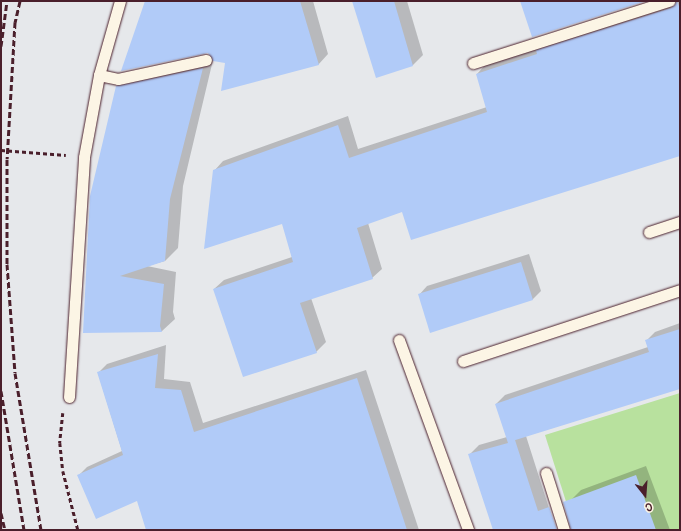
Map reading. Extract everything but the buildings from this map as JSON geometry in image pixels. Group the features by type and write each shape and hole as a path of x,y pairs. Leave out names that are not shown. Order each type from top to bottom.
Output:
{"lane":[{"path":"69,397 84,164 99,75 120,1"},
{"path":"473,63 669,1"},
{"path":"99,75 118,79 206,60"},
{"path":"650,232 680,222"},
{"path":"463,361 680,290"},
{"path":"399,340 468,530"},
{"path":"546,473 564,530"}],"path":[{"path":"1,150 50,153"},
{"path":"69,397 61,420 60,443 65,478 78,530"}],"green space":[{"path":"680,393 680,530 575,530 545,435"}],"railway":[{"path":"1,46 7,1"},
{"path":"20,1 15,22 7,159 7,264 15,373 41,530"},
{"path":"1,391 24,530"},
{"path":"1,513 5,530"}]}
